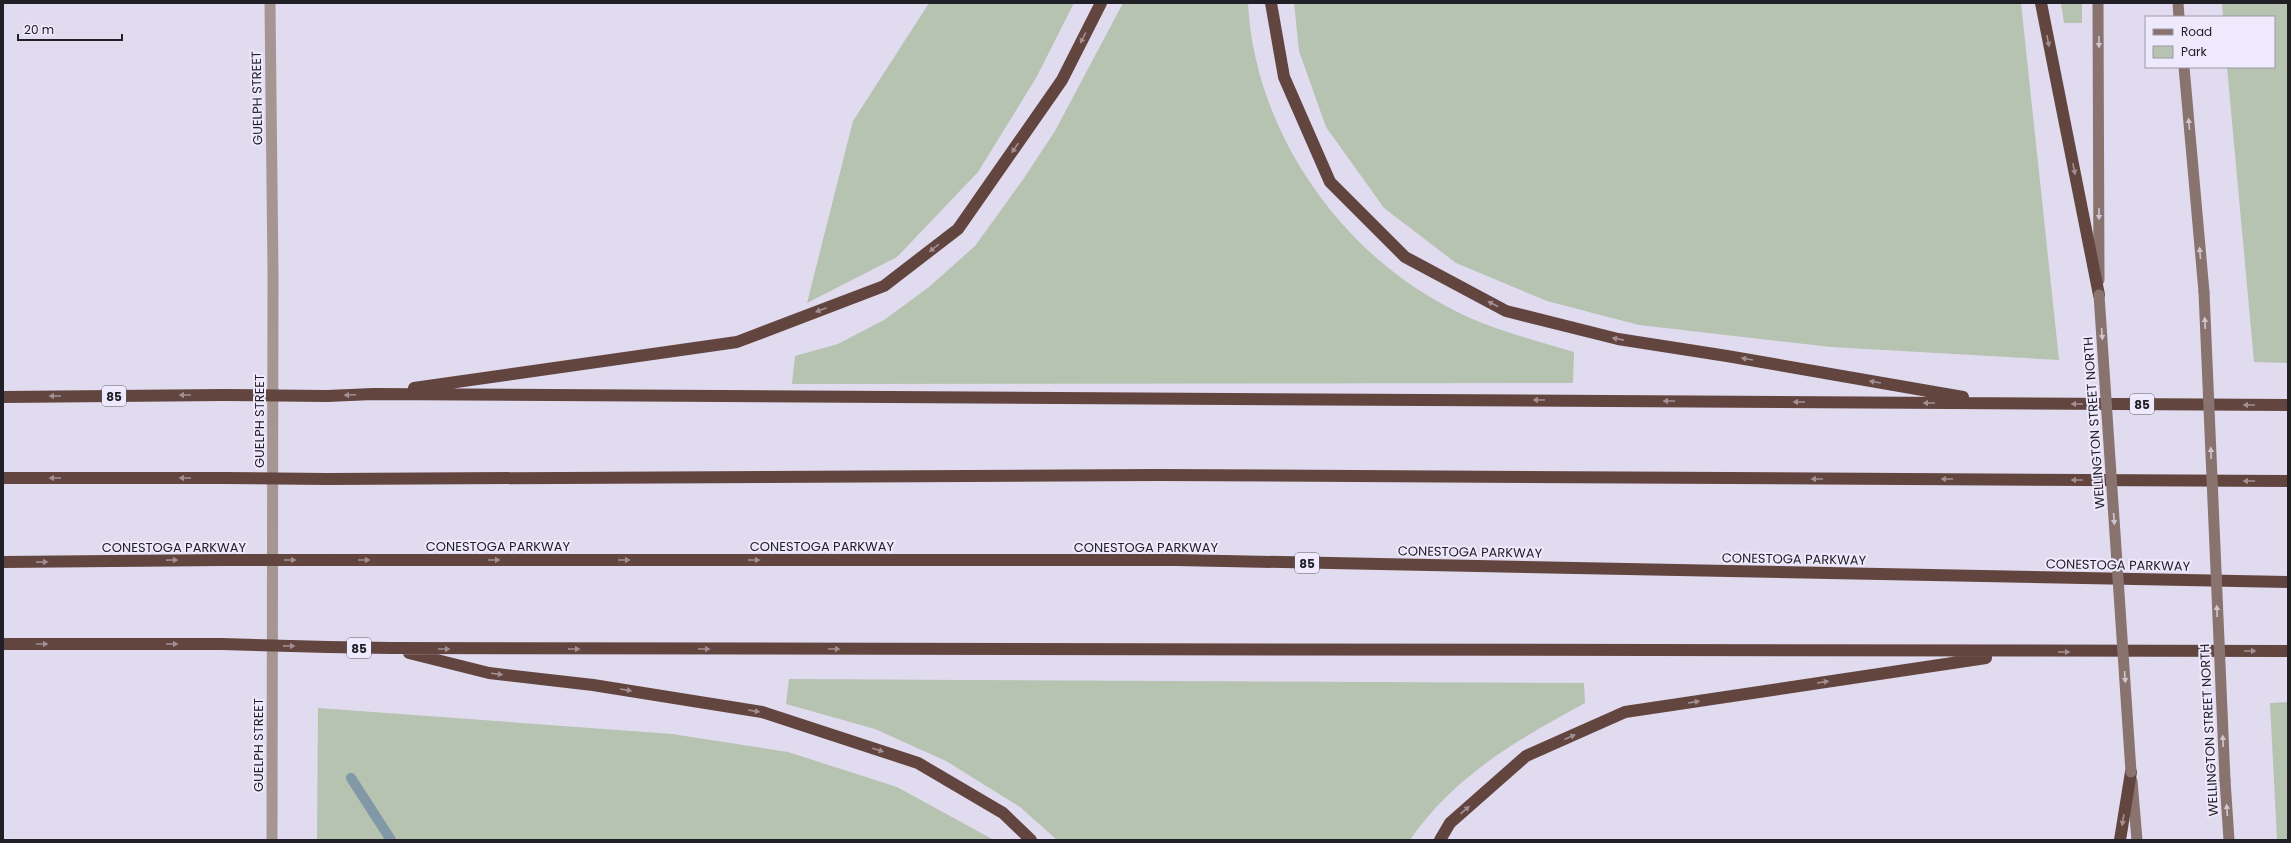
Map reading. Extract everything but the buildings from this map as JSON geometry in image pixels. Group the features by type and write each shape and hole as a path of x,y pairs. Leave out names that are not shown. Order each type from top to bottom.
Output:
{"highway":[{"path":"373,394 737,342 884,286 958,229 1062,80 1101,3"},
{"path":"1271,3 1284,78 1330,182 1405,257 1506,311 1610,337 1996,403"},
{"path":"2041,3 2099,295"},
{"name":"85","path":"3,397 224,395 327,396 373,394 2288,405"},
{"path":"3,478 327,479 1173,475 2288,481"},
{"name":"CONESTOGA PARKWAY","path":"3,562 223,560 1176,560 2288,582"},
{"name":"85","path":"3,644 222,644 391,648 2025,652 2288,651"},
{"path":"391,648 489,673 592,685 762,712 918,763 1003,813 1031,840"},
{"path":"1440,840 1450,823 1526,756 1624,712 2025,652"},
{"path":"2120,840 2131,772"}],"main road":[{"name":"WELLINGTON STREET NORTH","path":"2098,3 2099,295 2131,772 2137,840"},
{"path":"2178,3 2179,16"},
{"name":"WELLINGTON STREET NORTH","path":"2184,68 2204,292 2225,780 2229,840"}],"street":[{"name":"GUELPH STREET","path":"270,3 273,274 272,840"}],"green space":[{"path":"929,3 1074,3 1036,78 978,172 897,257 807,303 853,121"},
{"path":"1123,3 1248,3 1254,49 1266,94 1284,138 1308,179 1337,217 1370,252 1406,281 1446,306 1492,327 1574,352 1573,383 792,384 795,356 838,344 884,320 929,287 975,246 1022,181 1055,131"},
{"path":"1294,3 2021,3 2059,360 1831,347 1639,325 1547,301 1456,263 1384,208 1326,127 1299,51"},
{"path":"2061,3 2082,3 2082,23 2064,23"},
{"path":"2222,3 2288,3 2288,363 2254,362 2227,68 2275,68 2275,16 2223,16"},
{"path":"789,679 1584,683 1585,703 1512,745 1467,778 1447,796 1410,840 1057,840 1020,807 946,761 875,729 786,704"},
{"path":"2288,702 2288,840 2277,840 2270,703"},
{"path":"318,708 672,734 788,752 897,787 994,840 317,840"}],"waterway":[{"path":"351,778 391,840"}]}
